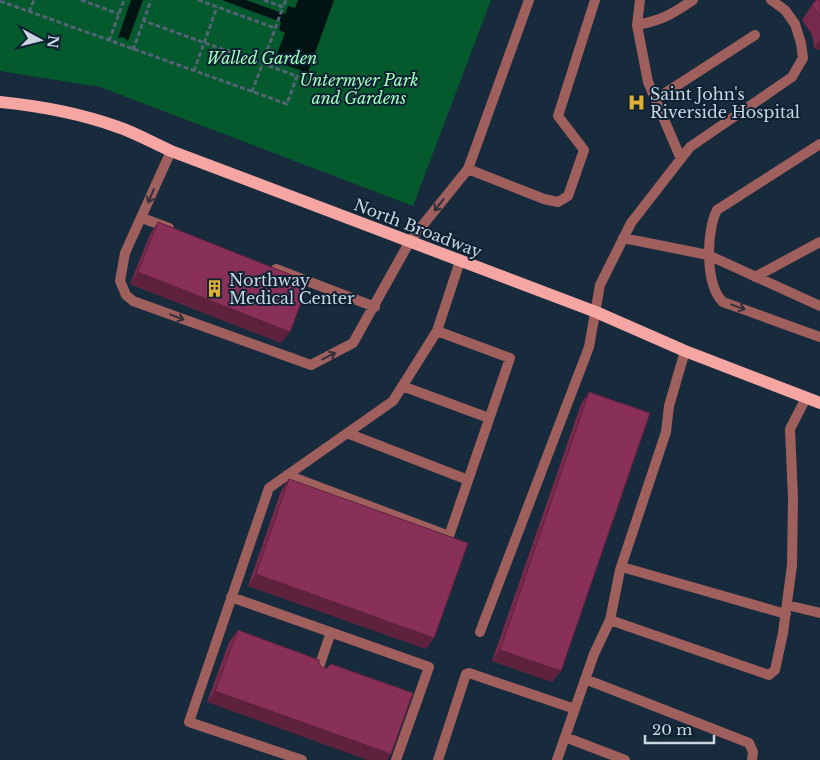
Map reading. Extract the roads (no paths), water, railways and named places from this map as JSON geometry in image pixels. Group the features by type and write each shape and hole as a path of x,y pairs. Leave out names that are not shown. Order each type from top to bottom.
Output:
{"main road":[{"name":"North Broadway","path":"0,102 34,105 72,113 119,128 171,151 596,312 685,351 820,403"}],"lane":[{"path":"171,151 125,253 120,281 126,295 133,301 311,365 353,343 410,242 468,169 528,0"},
{"path":"468,169 558,202 568,196 584,150 558,116 595,0"},
{"path":"640,0 637,25 648,82 680,159"},
{"path":"637,25 668,17 693,0"},
{"path":"480,632 589,347 600,285 631,222 690,147 792,77 804,58 802,43 795,24 785,10 771,0"},
{"path":"656,100 755,35"},
{"path":"820,144 717,210 712,220 708,255 717,296 723,302 820,337"},
{"path":"142,218 179,232"},
{"path":"623,238 708,255 820,306"},
{"path":"755,277 820,242"},
{"path":"302,760 189,722 269,488 393,401 437,331 460,262"},
{"path":"263,264 375,307"},
{"path":"287,475 449,536 510,358 437,331"},
{"path":"557,760 594,654 610,620 622,567 666,432 669,406 685,351"},
{"path":"402,386 489,418"},
{"path":"610,620 768,676 775,670 787,610 792,565 793,498 790,429 806,398"},
{"path":"347,433 468,480"},
{"path":"622,567 787,610 820,612"},
{"path":"231,597 429,666 396,760"},
{"path":"317,673 331,632"},
{"path":"438,760 466,674 469,673 575,709"},
{"path":"585,679 749,743 753,752 752,760"},
{"path":"565,737 625,760"}],"place":[{"name":"Saint John's Riverside Hospital","path":"636,103"},
{"name":"Northway Medical Center","path":"215,289"}],"park label":[{"name":"Walled Garden","path":"262,58"},
{"name":"Untermyer Park and Gardens","path":"359,89"}]}
